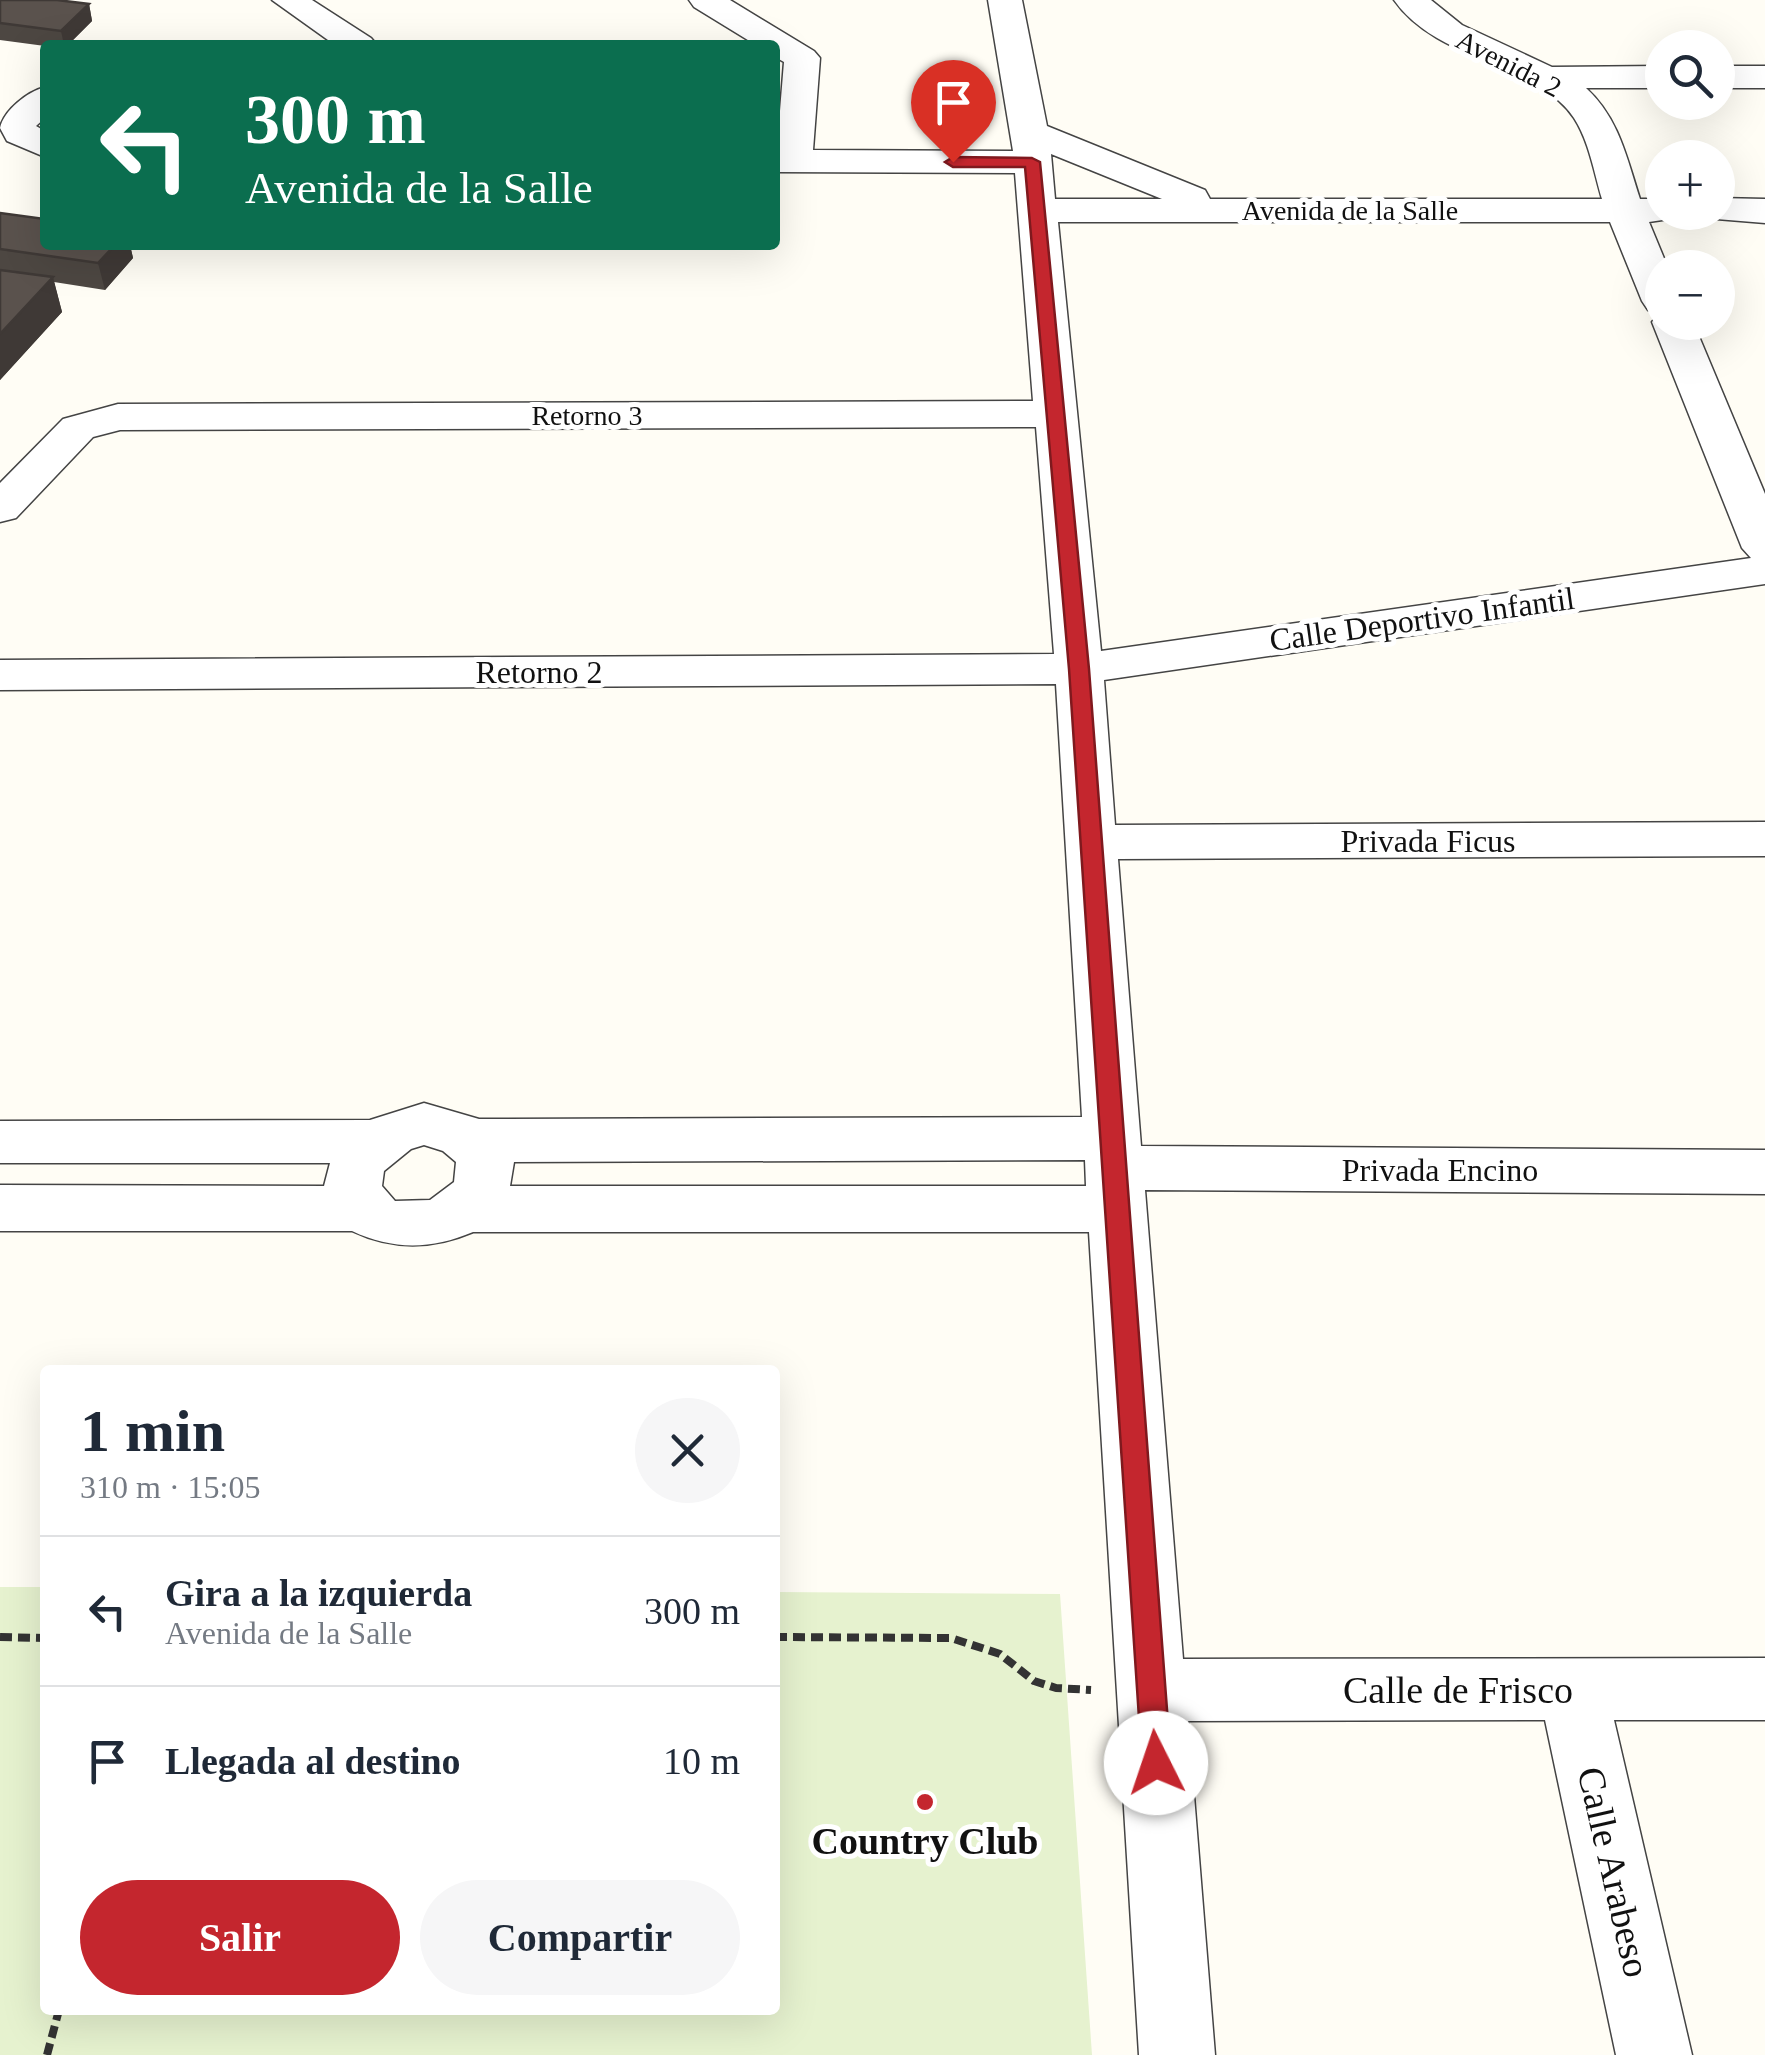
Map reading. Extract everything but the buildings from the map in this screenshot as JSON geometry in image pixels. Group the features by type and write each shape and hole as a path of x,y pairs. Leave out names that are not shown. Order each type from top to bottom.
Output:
{"street":[{"path":"706,0 772,40"},
{"path":"1005,0 1033,168 1079,669 1177,2055"},
{"name":"Avenida 2","path":"1411,0 1452,35 1490,56 1546,78 1578,99 1593,118 1644,209 1652,250"},
{"path":"295,1 343,40"},
{"path":"780,45 802,58 785,161"},
{"path":"1735,77 1765,77"},
{"path":"1546,78 1645,78"},
{"path":"40,103 18,124 20,133 40,143"},
{"name":"Avenida de la Salle","path":"785,161 1033,168 1228,211 1644,209"},
{"path":"1033,168 1155,186 1228,211"},
{"path":"1735,210 1765,211"},
{"path":"1679,340 1765,548"},
{"name":"Retorno 3","path":"0,509 78,428 118,417 1056,414"},
{"name":"Calle Deportivo Infantil","path":"1079,669 1765,570"},
{"name":"Retorno 2","path":"0,675 1079,669"},
{"name":"Privada Ficus","path":"1091,842 1765,839"},
{"path":"0,1142 376,1140 402,1128 424,1124 456,1130 480,1147 486,1164 485,1181 463,1209"},
{"path":"364,1208 352,1185 354,1168 376,1140"},
{"path":"472,1141 1114,1172"},
{"path":"0,1208 364,1208 391,1224 414,1226 438,1222 463,1209 1114,1172"},
{"name":"Privada Encino","path":"1114,1172 1765,1172"},
{"name":"Calle Arabeso","path":"1573,1689 1654,2055"},
{"name":"Calle de Frisco","path":"1151,1690 1765,1689"}],"path":[{"path":"0,1637 40,1638"},
{"path":"780,1637 951,1638 1000,1654 1034,1681 1056,1688 1151,1690"},
{"path":"47,2055 59,2015"}],"green space":[{"name":"Country Club","path":"0,1587 40,1587 40,2015 780,2015 780,1592 1060,1594 1092,2055 0,2055"}],"place":[{"name":"Country Club","path":"925,1802"}],"route":[{"path":"953,162 1032,162 1079,669 1156,1763"}]}
